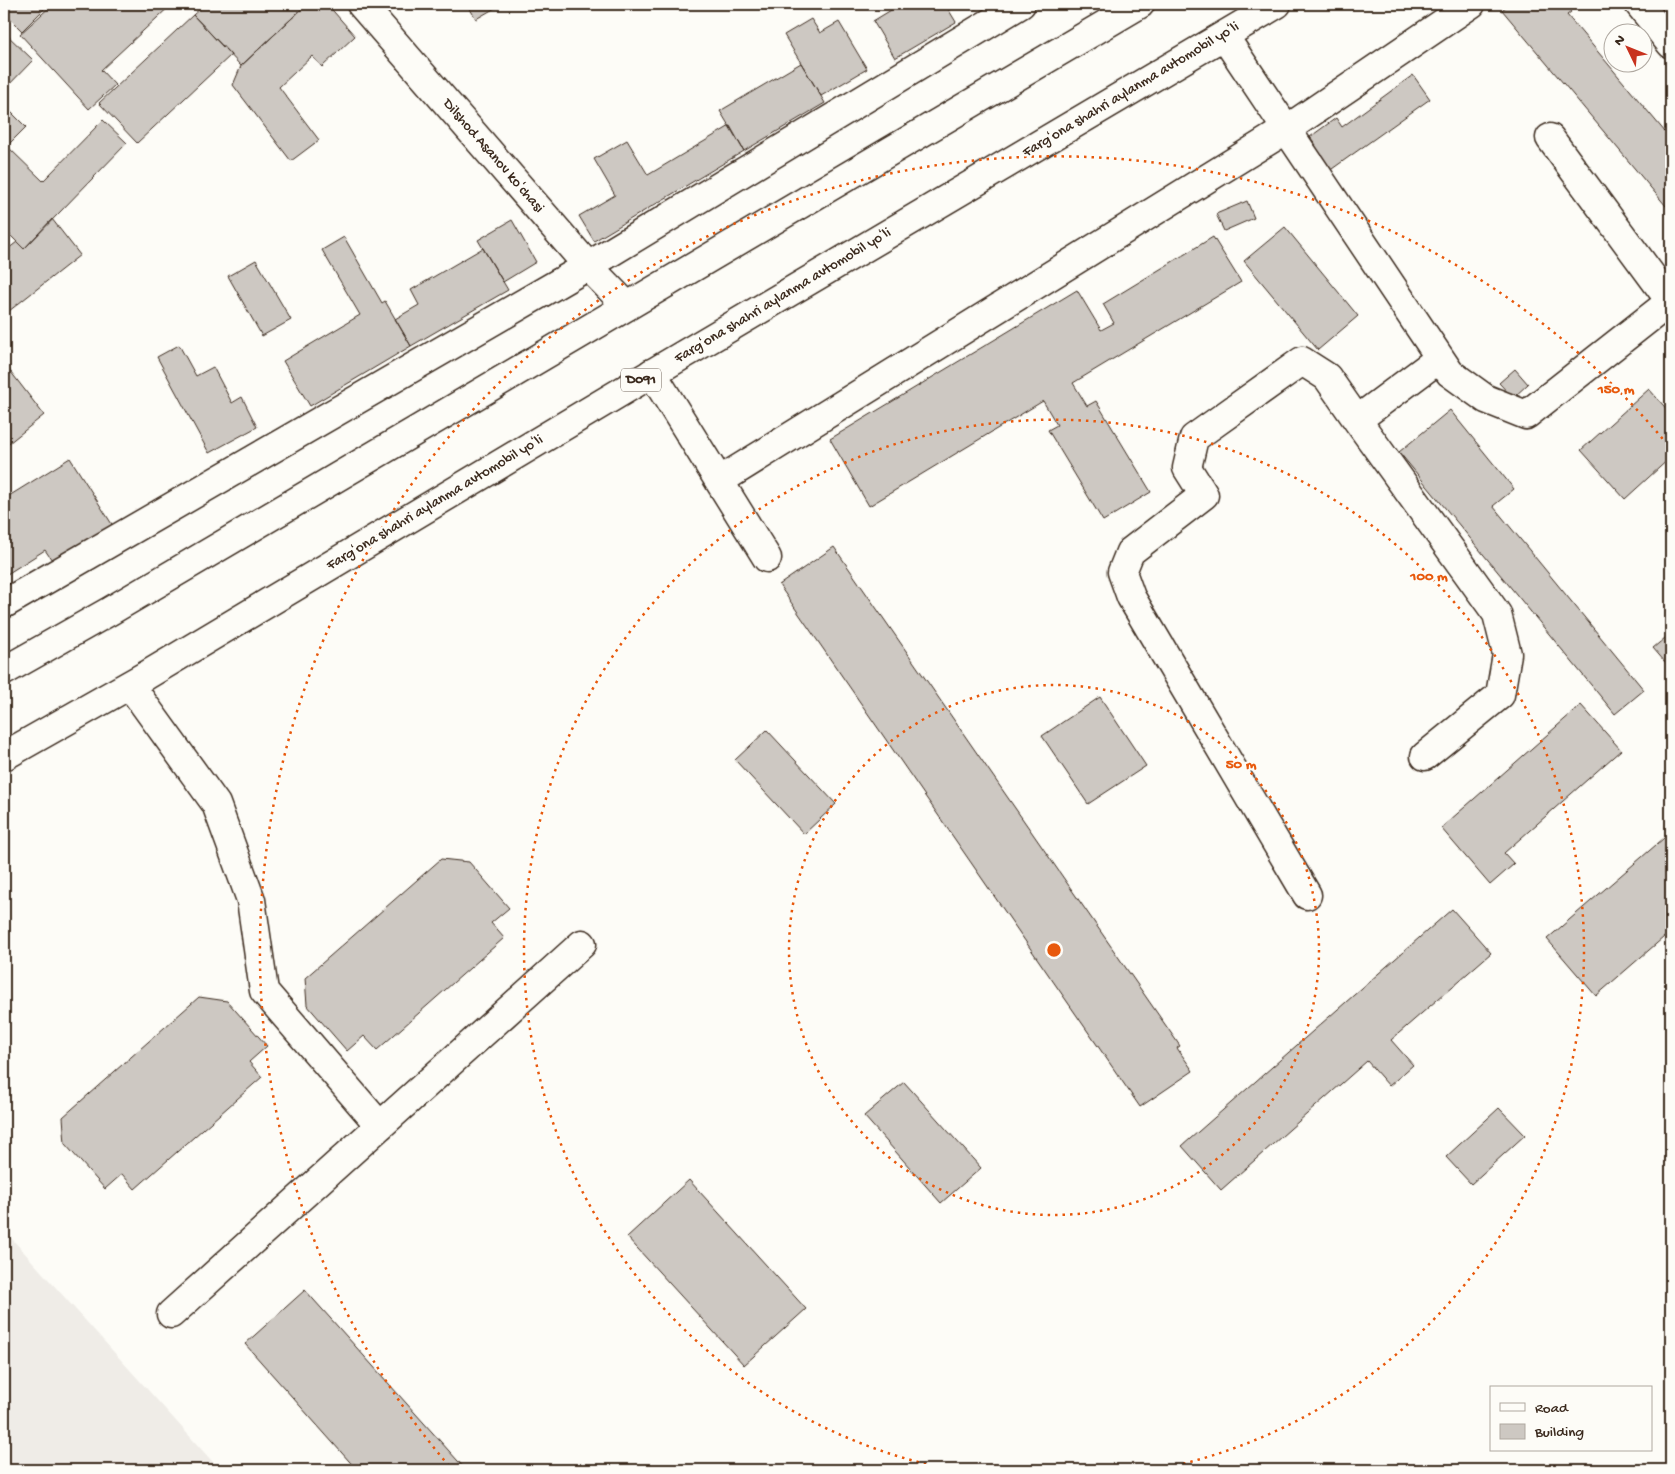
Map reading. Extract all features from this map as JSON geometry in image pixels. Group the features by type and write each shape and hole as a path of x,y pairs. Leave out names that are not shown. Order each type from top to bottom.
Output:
{"main road":[{"name":"Dilshod Asanov koʻchasi","path":"361,4 588,266 627,306"},
{"path":"4,604 588,266 1021,4"},
{"path":"6,665 110,610 1140,4"},
{"name":"Fargʻona shahri aylanma avtomobil yoʻli","path":"4,756 130,685 652,373 1277,4"},
{"path":"719,481 1287,129 1472,4"},
{"path":"1639,4 1671,44"},
{"path":"1224,36 1450,373 1486,399 1526,415 1671,302 1550,138"},
{"path":"1357,420 1440,358"},
{"path":"1307,895 1131,597 1122,572 1130,552 1204,495 1187,468 1194,438 1302,361 1327,376 1497,614 1507,654 1500,695 1425,756"},
{"path":"652,373 767,558"},
{"path":"130,685 216,804 251,900 264,991 380,1126"},
{"path":"171,1314 582,944"}],"shaded area":[{"path":"1654,4 1671,4 1671,24"},
{"path":"4,1230 220,1470 4,1470"}],"building":[{"path":"4,4 49,4 22,31 4,13"},
{"path":"53,4 172,4 101,70 115,85 89,109 20,34"},
{"path":"205,4 307,4 241,66 193,15"},
{"path":"307,4 327,4 355,36 322,67 312,56 279,87 319,140 291,161 233,85 241,66"},
{"path":"467,4 502,4 476,19"},
{"path":"894,4 945,4 956,22 895,58 873,21 896,7"},
{"path":"972,4 984,4 975,9"},
{"path":"1509,4 1564,4 1571,12 1567,15 1602,57 1602,72 1615,72 1671,139 1671,212 1502,10"},
{"path":"193,15 231,55 137,143 99,103"},
{"path":"811,19 820,33 839,22 867,69 821,96 784,35"},
{"path":"4,32 33,60 4,90"},
{"path":"801,63 825,103 744,151 720,111"},
{"path":"1413,75 1430,99 1325,174 1308,151 1316,145 1310,137 1336,118 1342,127"},
{"path":"4,105 26,127 7,146 43,181 103,120 127,143 24,249 4,229"},
{"path":"730,126 744,151 594,241 579,216 615,195 594,159 627,140 648,175"},
{"path":"1247,201 1254,218 1224,231 1216,214"},
{"path":"52,219 80,255 4,315 4,252 17,242 24,249"},
{"path":"512,220 536,262 503,282 478,240"},
{"path":"1285,227 1358,316 1318,350 1244,261"},
{"path":"344,237 382,303 385,301 411,346 310,406 283,361 360,315 322,250"},
{"path":"1213,237 1241,282 1073,383 1087,406 1096,401 1151,492 1103,521 1048,430 1057,425 1043,401 869,506 830,439 1077,290 1101,330 1114,323 1103,304"},
{"path":"483,248 508,290 411,346 395,319 419,305 411,290"},
{"path":"256,260 291,320 262,336 228,276"},
{"path":"179,345 196,376 213,367 232,403 242,397 257,427 209,453 157,357"},
{"path":"4,363 44,415 4,447"},
{"path":"1515,369 1528,384 1513,398 1499,383"},
{"path":"1649,389 1671,414 1671,457 1625,499 1581,450"},
{"path":"1450,410 1514,489 1493,506 1644,690 1615,714 1399,452"},
{"path":"70,458 115,529 56,566 45,550 4,576 4,499"},
{"path":"834,547 1180,1046 1177,1048 1193,1071 1140,1107 779,585"},
{"path":"1671,633 1671,669 1653,648"},
{"path":"1100,697 1146,766 1088,804 1042,736"},
{"path":"1581,705 1621,750 1504,853 1514,864 1490,885 1441,828"},
{"path":"767,730 836,804 804,834 735,760"},
{"path":"1671,832 1671,931 1596,996 1547,939"},
{"path":"441,859 469,862 509,908 491,923 504,938 377,1050 364,1036 347,1051 307,1005 305,978"},
{"path":"1452,909 1491,953 1391,1040 1413,1065 1389,1086 1367,1061 1221,1190 1182,1146"},
{"path":"199,997 227,1001 267,1046 249,1062 262,1077 135,1189 122,1174 105,1189 65,1144 63,1117"},
{"path":"904,1082 981,1168 941,1203 864,1116"},
{"path":"1499,1108 1525,1135 1471,1184 1446,1157"},
{"path":"689,1180 806,1309 744,1365 627,1237"},
{"path":"305,1290 466,1470 357,1470 245,1344"}]}
